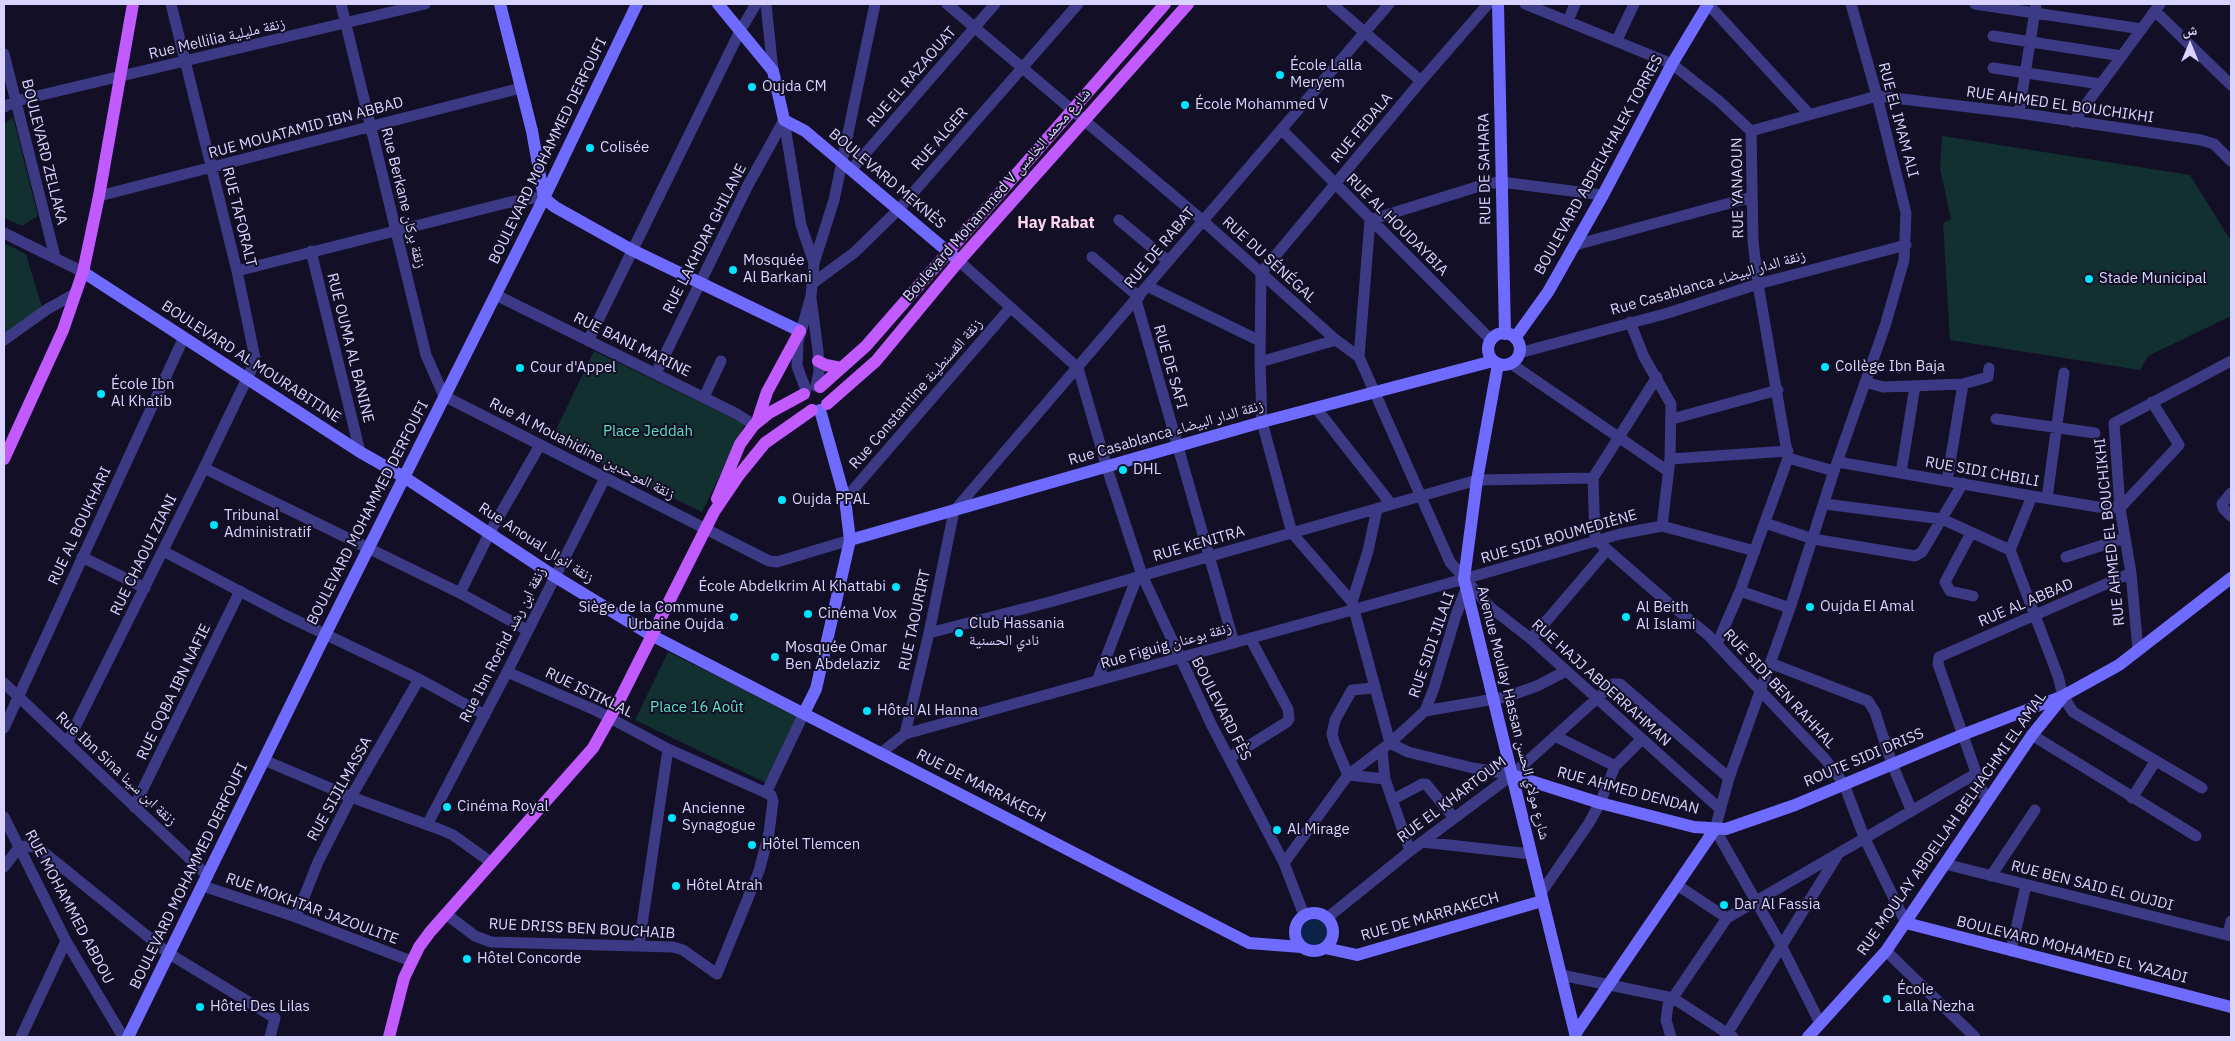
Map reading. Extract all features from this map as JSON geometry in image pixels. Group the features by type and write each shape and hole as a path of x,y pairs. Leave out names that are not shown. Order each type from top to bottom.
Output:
{"main road":[{"path":"4,459 63,330 83,272 99,196 133,4"},
{"name":"Boulevard Mohammed V شارع محمد الخامس","path":"714,512 719,492 740,444 755,423 811,389 841,368 866,346 1165,4"},
{"name":"Boulevard Mohammed V شارع محمد الخامس","path":"388,1037 411,961 430,932 582,760 602,734 705,529 739,475 765,442 820,408 876,360 958,262 1085,122 1188,4"},
{"path":"755,423 768,390 800,330"},
{"path":"818,361 841,368"},
{"path":"811,389 827,395 820,408 804,402 811,389"}],"street":[{"name":"RUE TAFORALT","path":"171,4 237,271 255,358 246,379"},
{"name":"Rue Berkane زنقة بركان","path":"341,4 426,355 444,396"},
{"name":"Rue Mellilia زنقة مليلية","path":"4,107 16,101 120,78 425,4"},
{"path":"500,4 532,131 544,198 555,207 632,250 800,330"},
{"name":"BOULEVARD MOHAMMED DERFOUFI","path":"128,1037 326,633 544,198 637,4"},
{"path":"718,4 773,71"},
{"path":"588,341 740,31 756,4"},
{"path":"766,4 773,71 784,120 801,226 814,263"},
{"path":"811,296 818,361 811,389 800,379 797,360 800,330 811,296 814,263 847,166 876,4"},
{"name":"RUE DU SÉNÉGAL","path":"947,4 1202,220 1336,340 1359,357"},
{"name":"RUE EL RAZAOUAT","path":"847,166 995,4"},
{"name":"RUE ALGER","path":"813,283 855,252 898,210 1078,4"},
{"path":"1332,4 1421,81"},
{"name":"RUE DE RABAT","path":"954,511 1389,4"},
{"name":"RUE FEDALA","path":"1261,273 1421,81 1488,4"},
{"name":"RUE DE SAHARA","path":"1498,4 1501,182 1510,336"},
{"path":"1525,4 1672,64 1712,95 1751,131"},
{"path":"1568,21 1575,4"},
{"path":"1617,40 1634,4"},
{"path":"1708,4 1809,114"},
{"name":"BOULEVARD ABDELKHALEK TORRES","path":"1510,336 1548,292 1603,195 1672,64 1708,4"},
{"name":"RUE EL IMAM ALI","path":"1715,829 1719,808 1729,778 1790,608 1899,280 1906,245 1906,213 1877,96 1851,4"},
{"path":"1975,4 2036,8 2142,28"},
{"path":"2019,113 2036,8"},
{"path":"2074,122 2158,8 2231,85"},
{"path":"1993,36 2122,56"},
{"name":"BOULEVARD ZELLAKA","path":"4,54 55,257"},
{"path":"1993,68 2101,84"},
{"name":"RUE MOUATAMID IBN ABBAD","path":"99,196 521,88"},
{"name":"RUE YANAOUN","path":"1788,455 1758,284 1752,197 1751,131 1877,96"},
{"name":"RUE AHMED EL BOUCHIKHI","path":"1877,96 2019,113 2201,140 2214,144 2231,161"},
{"name":"BOULEVARD MEKNÈS","path":"784,120 806,132 847,166 1078,368"},
{"name":"RUE LAKHDAR GHILANE","path":"656,373 767,148 784,120"},
{"name":"RUE AL HOUDAYBIA","path":"1282,130 1491,340"},
{"path":"1373,392 1359,357 1370,220 1472,187 1501,182 1603,195"},
{"path":"1575,245 1752,197"},
{"path":"237,271 514,201 544,198"},
{"path":"1120,220 1168,261"},
{"path":"4,233 83,272"},
{"name":"Rue Casablanca زنقة الدار البيضاء","path":"1519,353 1668,313 1758,284 1906,245"},
{"name":"RUE OUMA AL BANINE","path":"310,252 360,452"},
{"path":"1092,257 1137,298"},
{"name":"BOULEVARD AL MOURABITINE","path":"83,272 360,452 404,477"},
{"path":"1261,273 1260,362 1262,422 1292,533 1353,606 1374,688 1386,746 1385,779 1410,851"},
{"path":"1147,286 1260,341"},
{"path":"4,340 46,310 76,293"},
{"name":"RUE BANI MARINE","path":"496,295 755,423"},
{"name":"RUE DE SAFI","path":"1137,298 1177,448 1234,643"},
{"name":"Rue Constantine زنقة القسنطينة","path":"845,499 1010,308"},
{"path":"1630,322 1644,357 1670,400 1672,419 1662,526 1755,551"},
{"path":"1500,363 1519,353 1519,345 1510,336 1499,334 1491,340 1488,348 1500,363 1618,438 1669,465"},
{"name":"RUE AL BOUKHARI","path":"4,728 184,337"},
{"path":"1260,362 1336,340"},
{"path":"704,397 721,360"},
{"name":"RUE AHMED EL BOUCHIKHI","path":"2138,650 2131,574 2120,508 2114,423 2231,361"},
{"name":"Rue Casablanca زنقة الدار البيضاء","path":"850,540 1177,448 1262,422 1373,392 1500,363"},
{"name":"Avenue Moulay Hassan شارع مولاي الحسن","path":"1500,363 1477,480 1465,584 1576,1036"},
{"name":"BOULEVARD FÈS","path":"1078,368 1139,576 1229,758 1284,863 1304,916"},
{"path":"1865,382 1883,387 1963,384 1988,376 1989,368"},
{"path":"2047,498 2064,373"},
{"path":"1595,539 1593,478 1657,377"},
{"name":"RUE CHAOUI ZIANI","path":"67,743 145,588 246,379"},
{"path":"1947,481 1963,384"},
{"path":"1901,473 1915,386"},
{"path":"1672,419 1778,390"},
{"name":"RUE HAJJ ABDERRAHMAN","path":"1373,392 1450,562 1465,584 1490,607 1531,639 1719,808"},
{"name":"Rue Al Mouahidine زنقة الموحدين","path":"444,396 772,562 825,549 850,540"},
{"path":"2120,508 2179,445 2152,402"},
{"path":"766,793 816,689 850,540 845,499 820,408"},
{"path":"1316,408 1391,504"},
{"path":"1996,419 2095,433"},
{"path":"460,594 490,532 540,445"},
{"path":"1717,644 1766,523 1788,455"},
{"name":"RUE SIDI CHBILI","path":"1669,465 1788,455 1836,466 1901,473 2098,507 2120,508"},
{"path":"204,468 460,594 527,630"},
{"name":"Rue Anoual زنقة انوال","path":"404,477 554,576 651,635"},
{"name":"Rue Ibn Rochd زنقة ابن رشد","path":"426,825 485,715 605,478"},
{"name":"RUE KENITRA","path":"929,633 1050,602 1477,480 1593,478"},
{"path":"1766,523 1813,539 1915,556 1922,552 1963,484"},
{"path":"2231,493 2222,504 2223,508 2231,516"},
{"path":"2032,496 2010,550 2058,676 2063,696 2072,712 2202,788"},
{"path":"1825,504 1942,520 2010,550"},
{"path":"1353,606 1377,509"},
{"name":"RUE TAOURIRT","path":"905,734 929,633 954,511"},
{"name":"RUE SIDI BOUMEDIÈNE","path":"1465,584 1595,539 1662,526"},
{"path":"1971,533 1947,578 1946,584 1950,591 1973,596"},
{"path":"2066,557 2125,538"},
{"name":"RUE SIDI BEN RAHHAL","path":"1595,539 1665,600 1699,626 1819,753 1844,784 1864,837 1906,922"},
{"path":"1531,639 1607,550"},
{"path":"163,551 419,679 485,715"},
{"path":"82,557 145,588"},
{"name":"RUE AL ABBAD","path":"1962,735 1938,664 1939,657 1944,653 2131,574"},
{"path":"1097,681 1139,576"},
{"name":"ROUTE SIDI DRISS","path":"1715,829 1726,829 1786,808 1962,735 2063,696 2119,664 2231,578"},
{"name":"Rue Figuig زنقة بوعنان","path":"881,753 905,734 1234,643 1353,606 1465,584"},
{"name":"RUE SIDI JILALI","path":"1284,863 1348,775 1386,746 1425,711 1434,688 1465,584"},
{"name":"RUE OQBA IBN NAFIE","path":"134,807 240,591"},
{"path":"1740,591 1790,608"},
{"name":"RUE DE MARRAKECH","path":"651,635 1249,943 1301,947"},
{"path":"1229,758 1287,722 1290,713 1250,638"},
{"path":"1770,663 1868,701 1875,712 1892,764 1911,809"},
{"path":"1425,711 1523,692 1566,671"},
{"name":"RUE ISTIKLAL","path":"507,672 610,718 668,749 766,793"},
{"name":"RUE SIJILMASSA","path":"296,918 318,862 351,798 419,679"},
{"name":"Rue Ibn Sina زنقة ابن سينا","path":"4,683 134,807 206,881"},
{"name":"RUE EL KHARTOUM","path":"1327,918 1410,851 1512,774 1613,684 1620,684 1729,778"},
{"path":"1374,688 1352,690 1333,727 1334,742 1348,775 1385,779"},
{"name":"RUE MOULAY ABDELLAH BELHACHMI EL AMAL","path":"1808,1037 1886,951 1986,801 2032,735 2063,696"},
{"path":"1962,735 1986,801"},
{"path":"2032,735 2196,836"},
{"path":"1555,736 1616,766"},
{"path":"1542,897 1600,803 1616,766 1642,739"},
{"name":"RUE AHMED DENDAN","path":"1386,746 1512,774 1600,803 1694,827 1715,829"},
{"path":"639,945 668,749"},
{"path":"264,760 351,798 453,835 492,863"},
{"path":"2132,798 2155,762"},
{"path":"1671,1037 1666,1020 1668,1005 1727,918 1838,855 1911,809 1976,773"},
{"path":"1392,800 1422,784 1426,784 1454,818"},
{"name":"RUE DRISS BEN BOUCHAIB","path":"446,914 474,936 490,942 639,945 678,948 717,974 759,871 772,815 773,801 771,796 766,793"},
{"path":"1991,876 2035,810"},
{"name":"RUE MOHAMMED ABDOU","path":"4,817 66,940 123,1037"},
{"path":"1576,1036 1715,829 1782,947 1820,1022"},
{"path":"1422,842 1531,854"},
{"path":"4,867 20,846 36,847 41,850 168,953 275,1018 270,1037"},
{"path":"1561,975 1673,998 1728,1036 1838,855"},
{"name":"RUE BEN SAID EL OUJDI","path":"1945,864 2230,935"},
{"name":"RUE MOKHTAR JAZOULITE","path":"206,881 296,918 411,961"},
{"path":"1677,885 1727,918"},
{"path":"2011,951 2026,885"},
{"name":"RUE DE MARRAKECH","path":"1325,948 1357,955 1542,897"},
{"path":"1316,913 1327,918 1333,931 1332,938 1325,948 1314,952 1301,947 1297,942 1295,930 1300,919 1304,916 1316,913"},
{"path":"2230,935 2231,921"},
{"name":"BOULEVARD MOHAMED EL YAZADI","path":"1906,922 2231,1007"},
{"path":"21,1037 66,940"},
{"path":"1886,951 1976,1037"}],"green space":[{"path":"13,117 38,216 22,226 4,218 4,124"},
{"name":"Stade Municipal","path":"1942,136 2190,175 2231,241 2231,316 2148,356 2140,370 1950,340 1943,223 1951,219 1940,168"},
{"path":"4,243 26,254 42,307 4,335"},
{"name":"Place Jeddah","path":"594,351 745,424 702,512 551,440"},
{"name":"Place 16 Août","path":"668,652 799,716 766,783 635,720"}],"water":[{"path":"1315,919 1325,923 1329,933 1325,943 1315,947 1305,943 1301,933 1305,923"}],"place":[{"name":"École Lalla Meryem","path":"1280,75"},
{"name":"Oujda CM","path":"752,87"},
{"name":"École Mohammed V","path":"1185,105"},
{"name":"Colisée","path":"590,148"},
{"name":"Mosquée Al Barkani","path":"733,270"},
{"name":"Stade Municipal","path":"2089,279"},
{"name":"Collège Ibn Baja","path":"1825,367"},
{"name":"Cour d'Appel","path":"520,368"},
{"name":"École Ibn Al Khatib","path":"101,394"},
{"name":"DHL","path":"1123,470"},
{"name":"Oujda PPAL","path":"782,500"},
{"name":"Tribunal Administratif","path":"214,525"},
{"name":"École Abdelkrim Al Khattabi","path":"896,587"},
{"name":"Oujda El Amal","path":"1810,607"},
{"name":"Cinéma Vox","path":"808,614"},
{"name":"Siège de la Commune Urbaine Oujda","path":"734,617"},
{"name":"Al Beith Al Islami","path":"1626,617"},
{"name":"Club Hassania نادي الحسنية","path":"959,633"},
{"name":"Mosquée Omar Ben Abdelaziz","path":"775,657"},
{"name":"Hôtel Al Hanna","path":"867,711"},
{"name":"Cinéma Royal","path":"447,807"},
{"name":"Ancienne Synagogue","path":"672,818"},
{"name":"Al Mirage","path":"1277,830"},
{"name":"Hôtel Tlemcen","path":"752,845"},
{"name":"Hôtel Atrah","path":"676,886"},
{"name":"Dar Al Fassia","path":"1724,905"},
{"name":"Hôtel Concorde","path":"467,959"},
{"name":"École Lalla Nezha","path":"1887,999"},
{"name":"Hôtel Des Lilas","path":"200,1007"}],"district":[{"name":"Hay Rabat","path":"1056,223"}]}
